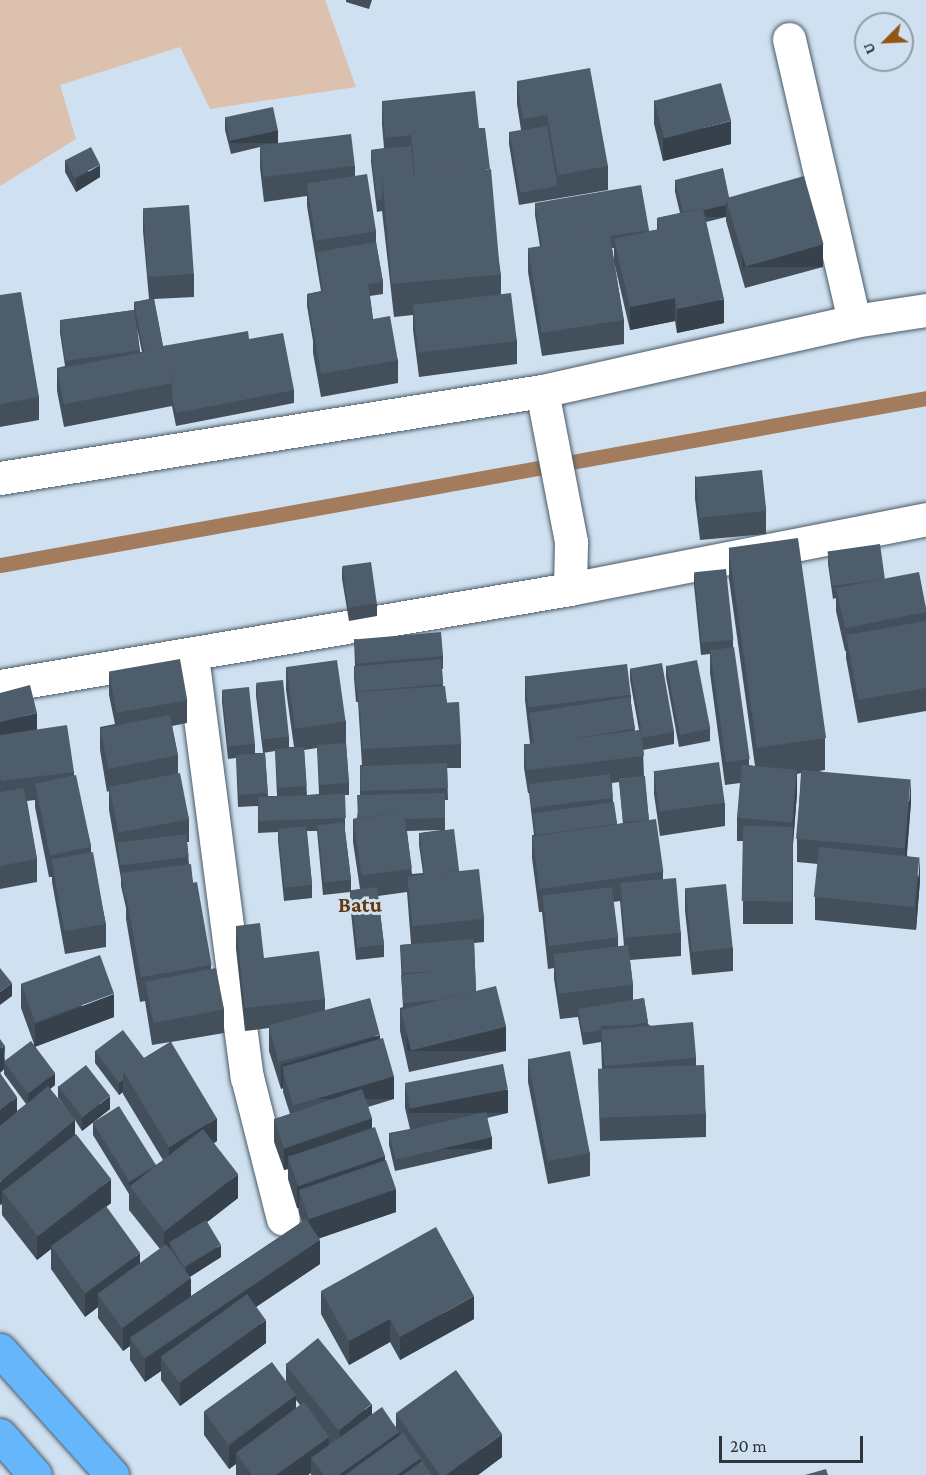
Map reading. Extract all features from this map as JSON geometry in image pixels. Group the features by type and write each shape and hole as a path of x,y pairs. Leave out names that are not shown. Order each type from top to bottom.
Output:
{"highway":[{"path":"0,1350 112,1475"},
{"path":"0,1435 35,1475"}],"street":[{"path":"789,39 854,321"},
{"path":"0,478 543,398 854,321 926,310"},
{"path":"543,398 571,542 570,589"},
{"path":"0,686 192,656 570,589 926,519"},
{"path":"192,656 247,1077 283,1219"}],"shaded area":[{"path":"0,0 325,0 356,87 210,109 180,47 60,85 76,139 0,186"}],"building":[{"path":"590,68 608,166 558,175 547,115 523,119 517,81"},
{"path":"721,83 731,121 664,139 654,101"},
{"path":"475,91 479,128 485,128 490,169 415,176 411,135 385,138 382,101"},
{"path":"273,107 278,130 230,141 225,117"},
{"path":"547,126 558,186 520,193 510,133"},
{"path":"351,134 355,166 264,177 260,145"},
{"path":"411,146 414,176 382,179 382,199 377,200 371,150"},
{"path":"91,147 100,165 74,178 65,160"},
{"path":"723,168 729,197 726,198 726,205 683,212 675,180"},
{"path":"491,169 500,275 392,284 382,178"},
{"path":"367,174 376,231 316,241 307,184"},
{"path":"804,176 824,244 746,267 726,198"},
{"path":"641,185 649,230 542,247 535,203"},
{"path":"189,205 194,274 148,277 143,208"},
{"path":"703,208 724,299 677,309 675,298 630,307 614,239 659,229 657,218"},
{"path":"610,235 623,320 541,333 528,248"},
{"path":"376,242 383,282 368,284 373,319 313,330 307,294 323,291 317,252"},
{"path":"21,292 39,397 0,404 0,295"},
{"path":"511,293 517,341 419,353 413,305"},
{"path":"154,299 163,346 248,331 249,339 283,333 294,390 176,413 165,348 144,352 134,302"},
{"path":"134,310 140,351 65,361 60,320"},
{"path":"390,316 398,360 321,374 313,330"},
{"path":"165,348 172,383 64,404 57,369"},
{"path":"762,470 766,511 700,518 695,477"},
{"path":"798,538 826,738 757,748 729,548"},
{"path":"880,544 885,579 832,586 828,551"},
{"path":"371,562 377,604 348,608 342,566"},
{"path":"726,569 733,640 702,643 694,572"},
{"path":"919,572 926,612 845,628 836,588"},
{"path":"926,621 926,688 858,700 846,635"},
{"path":"441,632 443,656 356,663 354,640"},
{"path":"734,647 750,759 726,762 710,650"},
{"path":"180,659 187,700 116,713 109,672"},
{"path":"441,659 443,684 357,691 354,667"},
{"path":"337,660 346,721 295,728 286,667"},
{"path":"697,660 710,729 680,735 667,666"},
{"path":"662,663 674,732 643,737 630,669"},
{"path":"627,664 631,695 529,707 525,677"},
{"path":"283,680 289,737 262,740 256,683"},
{"path":"30,685 37,713 0,722 0,693"},
{"path":"445,686 447,703 360,708 360,716 358,692"},
{"path":"249,687 255,744 228,747 222,690"},
{"path":"630,697 635,729 534,745 529,713"},
{"path":"459,702 461,744 362,749 360,707"},
{"path":"170,715 178,755 108,769 100,729"},
{"path":"67,725 74,772 1,781 0,735"},
{"path":"641,730 644,756 527,770 524,744"},
{"path":"346,743 349,783 320,785 317,745"},
{"path":"304,747 307,786 278,788 275,749"},
{"path":"265,753 268,793 239,795 236,755"},
{"path":"719,762 725,803 659,812 654,771"},
{"path":"447,763 448,788 361,791 360,766"},
{"path":"742,765 797,770 792,823 737,818"},
{"path":"802,770 911,779 905,848 796,839"},
{"path":"180,773 189,819 118,833 109,787"},
{"path":"610,774 613,798 532,808 529,784"},
{"path":"76,775 91,846 50,855 35,784"},
{"path":"645,776 649,820 623,822 619,778"},
{"path":"24,788 37,859 0,866 0,792"},
{"path":"445,793 445,818 405,819 404,812 358,818 357,795"},
{"path":"345,794 346,818 259,821 258,797"},
{"path":"614,802 617,824 536,835 533,813"},
{"path":"404,812 412,868 361,876 353,819"},
{"path":"656,819 663,871 540,889 532,836"},
{"path":"344,822 351,880 324,883 317,825"},
{"path":"306,826 312,885 284,888 278,829"},
{"path":"743,826 793,827 792,902 742,901"},
{"path":"454,829 459,871 424,875 419,833"},
{"path":"186,834 189,857 120,865 118,842"},
{"path":"819,847 919,858 914,907 814,897"},
{"path":"93,852 106,924 64,931 52,859"},
{"path":"191,864 193,883 125,896 121,873"},
{"path":"479,869 484,919 413,926 407,877"},
{"path":"676,878 681,933 625,938 620,883"},
{"path":"197,882 212,965 141,977 126,895"},
{"path":"726,884 733,948 692,952 685,888"},
{"path":"377,887 384,945 357,948 350,890"},
{"path":"612,887 618,938 549,946 543,896"},
{"path":"260,923 264,958 319,951 325,999 245,1008 236,926"},
{"path":"474,939 476,991 437,1000 403,1003 401,975 440,971 403,973 400,945"},
{"path":"628,945 633,985 558,994 554,954"},
{"path":"100,955 114,994 35,1022 21,984"},
{"path":"0,968 12,983 0,992"},
{"path":"216,968 224,1009 153,1023 145,982"},
{"path":"496,986 506,1027 411,1050 401,1010"},
{"path":"370,998 380,1035 278,1062 269,1025"},
{"path":"644,998 648,1022 601,1026 601,1030 583,1033 578,1009"},
{"path":"693,1022 696,1058 604,1066 601,1030"},
{"path":"123,1030 144,1058 123,1071 123,1080 119,1083 95,1051"},
{"path":"383,1038 394,1076 293,1105 282,1067"},
{"path":"0,1039 5,1046 0,1049"},
{"path":"31,1041 55,1073 28,1093 4,1061"},
{"path":"171,1042 217,1118 169,1147 123,1071"},
{"path":"570,1051 590,1153 548,1161 528,1059"},
{"path":"503,1064 508,1090 410,1109 405,1083"},
{"path":"86,1065 110,1096 82,1117 58,1087"},
{"path":"704,1065 706,1114 600,1118 598,1069"},
{"path":"0,1073 17,1097 0,1110"},
{"path":"48,1086 75,1120 0,1182 0,1126"},
{"path":"362,1089 372,1118 284,1149 274,1119"},
{"path":"119,1106 156,1165 130,1182 93,1122"},
{"path":"486,1112 492,1137 395,1160 390,1134"},
{"path":"375,1127 385,1156 298,1186 288,1157"},
{"path":"203,1129 238,1174 165,1231 130,1186"},
{"path":"76,1134 111,1179 38,1236 3,1191"},
{"path":"386,1160 396,1189 309,1219 299,1190"},
{"path":"106,1206 140,1253 85,1293 51,1246"},
{"path":"306,1219 320,1240 144,1358 130,1338"},
{"path":"206,1220 221,1245 184,1267 169,1242"},
{"path":"436,1227 474,1296 400,1337 390,1319 349,1341 321,1291"},
{"path":"166,1244 191,1278 122,1328 97,1294"},
{"path":"247,1294 266,1320 179,1383 160,1357"},
{"path":"318,1338 371,1404 339,1430 285,1364"},
{"path":"272,1362 296,1395 228,1445 204,1411"},
{"path":"456,1370 502,1434 446,1475 440,1475 396,1413"},
{"path":"304,1402 329,1437 276,1475 252,1475 236,1453"},
{"path":"382,1407 399,1432 339,1475 324,1475 311,1458"},
{"path":"403,1433 421,1458 397,1475 345,1475"},
{"path":"422,1461 432,1475 403,1475"},
{"path":"826,1469 828,1475 805,1475"}],"waterway":[{"path":"0,565 926,398"}],"district":[{"name":"Batu","path":"360,905"}]}
